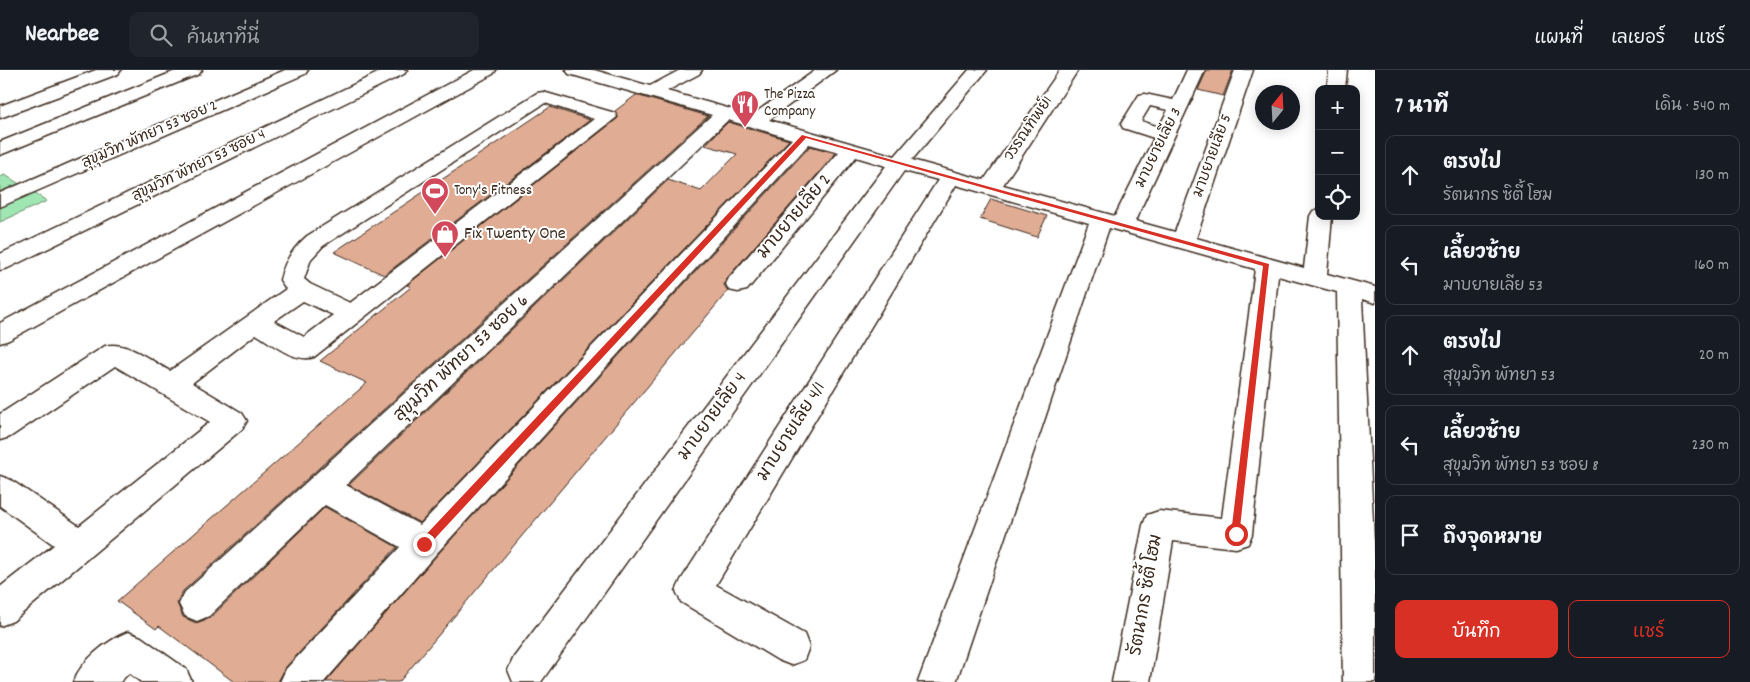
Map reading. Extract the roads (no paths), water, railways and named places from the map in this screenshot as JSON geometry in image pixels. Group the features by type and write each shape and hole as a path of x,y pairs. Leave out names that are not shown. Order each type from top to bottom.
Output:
{"street":[{"path":"0,112 112,70"},
{"path":"0,149 193,70"},
{"name":"สุขุมวิท พัทยา 53 ซอย 2","path":"0,201 299,70"},
{"name":"สุขุมวิท พัทยา 53 ซอย 4","path":"0,263 398,70"},
{"path":"0,334 487,70"},
{"path":"652,92 693,70"},
{"path":"754,122 827,70"},
{"name":"มาบยายเลีย 4","path":"527,670 899,163 978,70"},
{"name":"วรรณทิพย์1","path":"992,189 994,181 1069,70"},
{"name":"มาบยายเลีย 3","path":"937,682 1112,222 1166,135 1196,70"},
{"name":"มาบยายเลีย 5","path":"1183,242 1244,70"},
{"path":"1336,85 1338,70"},
{"path":"583,82 591,112"},
{"path":"352,314 301,290 292,280 294,266 301,252 314,241 543,97 583,82 629,86 652,92 951,178 1362,292 1362,682"},
{"path":"591,112 629,86"},
{"path":"1166,135 1130,124 1145,98 1179,107"},
{"path":"255,322 305,350 608,117 591,112"},
{"name":"สุขุมวิท พัทยา 53 ซอย 6","path":"198,604 725,113"},
{"path":"300,682 424,544 804,136"},
{"name":"มาบยายเลีย 2","path":"738,284 852,150"},
{"name":"มาบยายเลีย 4/1","path":"791,647 693,591 951,178"},
{"path":"1315,279 1321,220"},
{"name":"รัตนากร ซิตี้ โฮม","path":"1131,682 1159,525 1236,534 1267,265"},
{"path":"171,384 301,290"},
{"path":"0,429 114,353 171,384 232,421 0,609"},
{"path":"323,488 424,544"},
{"path":"0,489 80,545"},
{"path":"92,682 128,650 174,682"}],"place":[{"name":"The Pizza Company","path":"745,128"},
{"name":"Tony's Fitness","path":"435,215"},
{"name":"Fix Twenty One","path":"445,258"}]}
